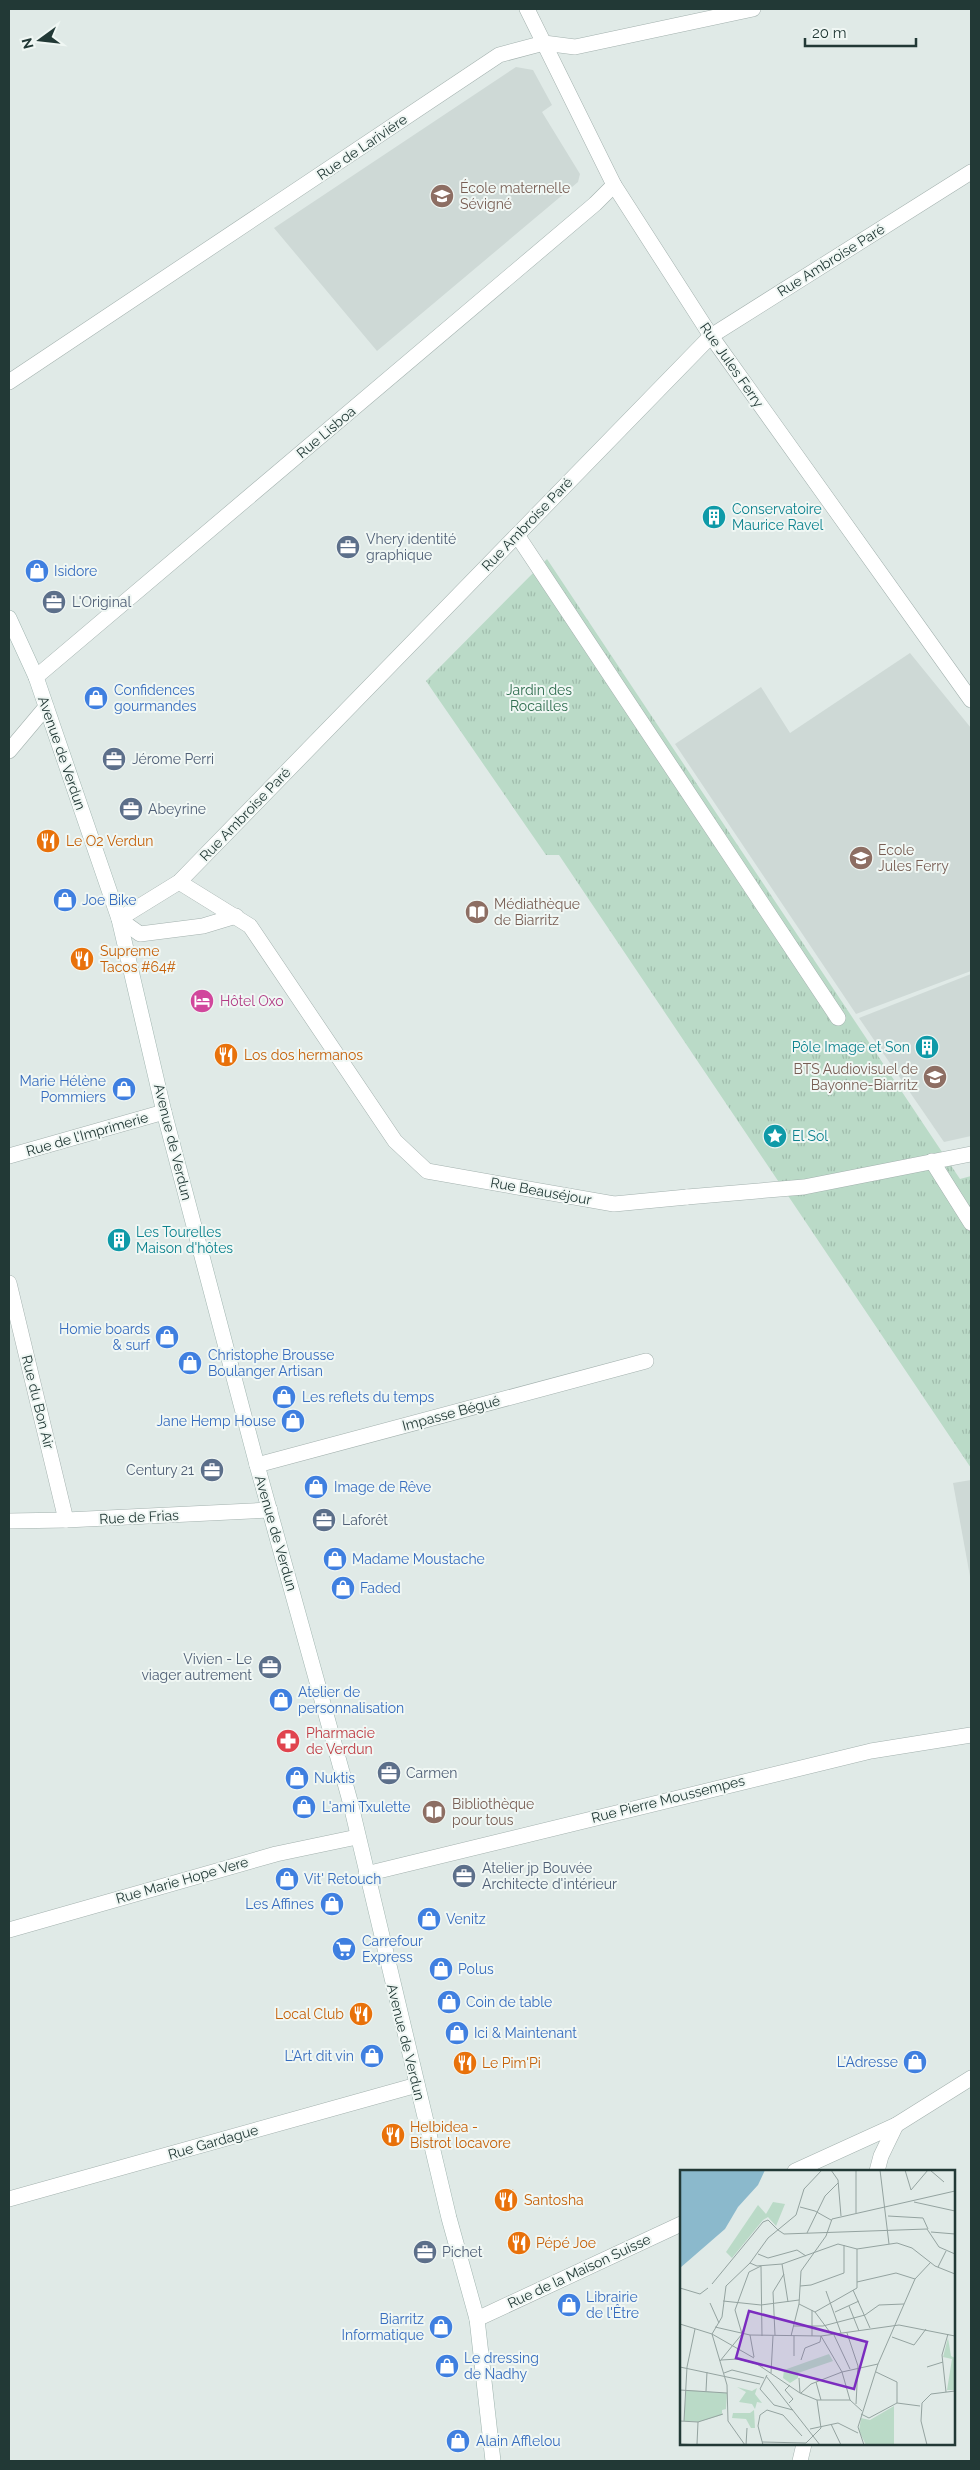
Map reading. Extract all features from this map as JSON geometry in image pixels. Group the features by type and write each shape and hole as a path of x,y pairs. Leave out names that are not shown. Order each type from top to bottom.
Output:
{"street":[{"name":"Rue Jules Ferry","path":"527,9 614,185 711,336 971,700"},
{"name":"Rue de Lariviére","path":"9,382 500,55 544,44 574,47 753,9"},
{"name":"Rue Ambroise Paré","path":"119,920 179,882 711,336 971,172"},
{"name":"Rue Lisboa","path":"36,677 595,204 614,185"},
{"path":"517,535 838,1018"},
{"name":"Avenue de Verdun","path":"9,618 36,677 119,920 164,1112 257,1465 350,1801 417,2085 477,2319 493,2461"},
{"path":"9,751 46,706"},
{"name":"Rue Beauséjour","path":"179,882 250,926 395,1141 427,1171 614,1204 804,1187 971,1154"},
{"path":"119,920 140,934 203,926 236,916"},
{"name":"Rue de l'Imprimerie","path":"9,1156 164,1112"},
{"path":"932,1161 971,1223"},
{"name":"Rue du Bon Air","path":"9,1283 66,1520"},
{"name":"Impasse Bégué","path":"257,1465 646,1361"},
{"name":"Rue de Frias","path":"9,1521 270,1510"},
{"name":"Rue Pierre Moussempes","path":"366,1874 871,1750 971,1735"},
{"name":"Rue Marie Hope Vere","path":"9,1930 276,1854 357,1837"},
{"path":"797,2170 896,2125 971,2078"},
{"name":"Rue Gardague","path":"9,2199 417,2085"},
{"path":"877,2170 896,2125"},
{"name":"Rue de la Maison Suisse","path":"477,2319 680,2224"},
{"path":"800,2461 804,2445"}],"shaded area":[{"name":"École maternelle Sévigné","path":"516,67 533,70 552,105 542,112 580,174 578,182 377,351 274,228"},
{"name":"Ecole Jules Ferry","path":"910,653 971,728 971,971 856,1014 675,744 761,687 790,733"},
{"name":"BTS Audiovisuel de Bayonne-Biarritz","path":"971,974 971,1136 944,1142 859,1018"},
{"path":"971,1480 971,1582 953,1483"}],"green space":[{"name":"Jardin des Rocailles","path":"547,559 960,1179 971,1176 971,1468 559,855 546,855 426,681"}],"place":[{"name":"École maternelle Sévigné","path":"442,196"},
{"name":"Conservatoire Maurice Ravel","path":"714,517"},
{"name":"Vhery identité graphique","path":"348,547"},
{"name":"Isidore","path":"37,571"},
{"name":"L'Original","path":"54,602"},
{"name":"Confidences gourmandes","path":"96,698"},
{"name":"Jérome Perri","path":"114,759"},
{"name":"Abeyrine","path":"131,809"},
{"name":"Le O2 Verdun","path":"48,841"},
{"name":"Ecole Jules Ferry","path":"861,858"},
{"name":"Joe Bike","path":"65,900"},
{"name":"Médiathèque de Biarritz","path":"477,912"},
{"name":"Supreme Tacos #64#","path":"82,959"},
{"name":"Hôtel Oxo","path":"202,1001"},
{"name":"Pôle Image et Son","path":"927,1047"},
{"name":"Los dos hermanos","path":"226,1055"},
{"name":"BTS Audiovisuel de Bayonne-Biarritz","path":"935,1077"},
{"name":"Marie Hélène Pommiers","path":"124,1089"},
{"name":"El Sol","path":"775,1136"},
{"name":"Les Tourelles Maison d'hôtes","path":"119,1240"},
{"name":"Homie boards & surf","path":"167,1337"},
{"name":"Christophe Brousse Boulanger Artisan","path":"190,1363"},
{"name":"Les reflets du temps","path":"284,1397"},
{"name":"Jane Hemp House","path":"293,1421"},
{"name":"Century 21","path":"212,1470"},
{"name":"Image de Rêve","path":"316,1487"},
{"name":"Laforêt","path":"324,1520"},
{"name":"Madame Moustache","path":"335,1559"},
{"name":"Faded","path":"343,1588"},
{"name":"Vivien - Le viager autrement","path":"270,1667"},
{"name":"Atelier de personnalisation","path":"281,1700"},
{"name":"Pharmacie de Verdun","path":"288,1741"},
{"name":"Carmen","path":"389,1773"},
{"name":"Nuktis","path":"297,1778"},
{"name":"L'ami Txulette","path":"304,1807"},
{"name":"Bibliothèque pour tous","path":"434,1812"},
{"name":"Atelier jp Bouvée Architecte d'intérieur","path":"464,1876"},
{"name":"Vit' Retouch","path":"287,1879"},
{"name":"Les Affines","path":"332,1904"},
{"name":"Venitz","path":"429,1919"},
{"name":"Carrefour Express","path":"344,1949"},
{"name":"Polus","path":"441,1969"},
{"name":"Coin de table","path":"449,2002"},
{"name":"Local Club","path":"361,2014"},
{"name":"Ici & Maintenant","path":"457,2033"},
{"name":"L'Art dit vin","path":"372,2056"},
{"name":"L'Adresse","path":"915,2062"},
{"name":"Le Pim'Pi","path":"465,2063"},
{"name":"Helbidea - Bistrot locavore","path":"393,2135"},
{"name":"Santosha","path":"506,2200"},
{"name":"Pépé Joe","path":"519,2243"},
{"name":"Pichet","path":"425,2252"},
{"name":"Librairie de l'Être","path":"569,2305"},
{"name":"Biarritz Informatique","path":"441,2327"},
{"name":"Le dressing de Nadhy","path":"447,2366"},
{"name":"Alain Afflelou","path":"458,2441"}]}
